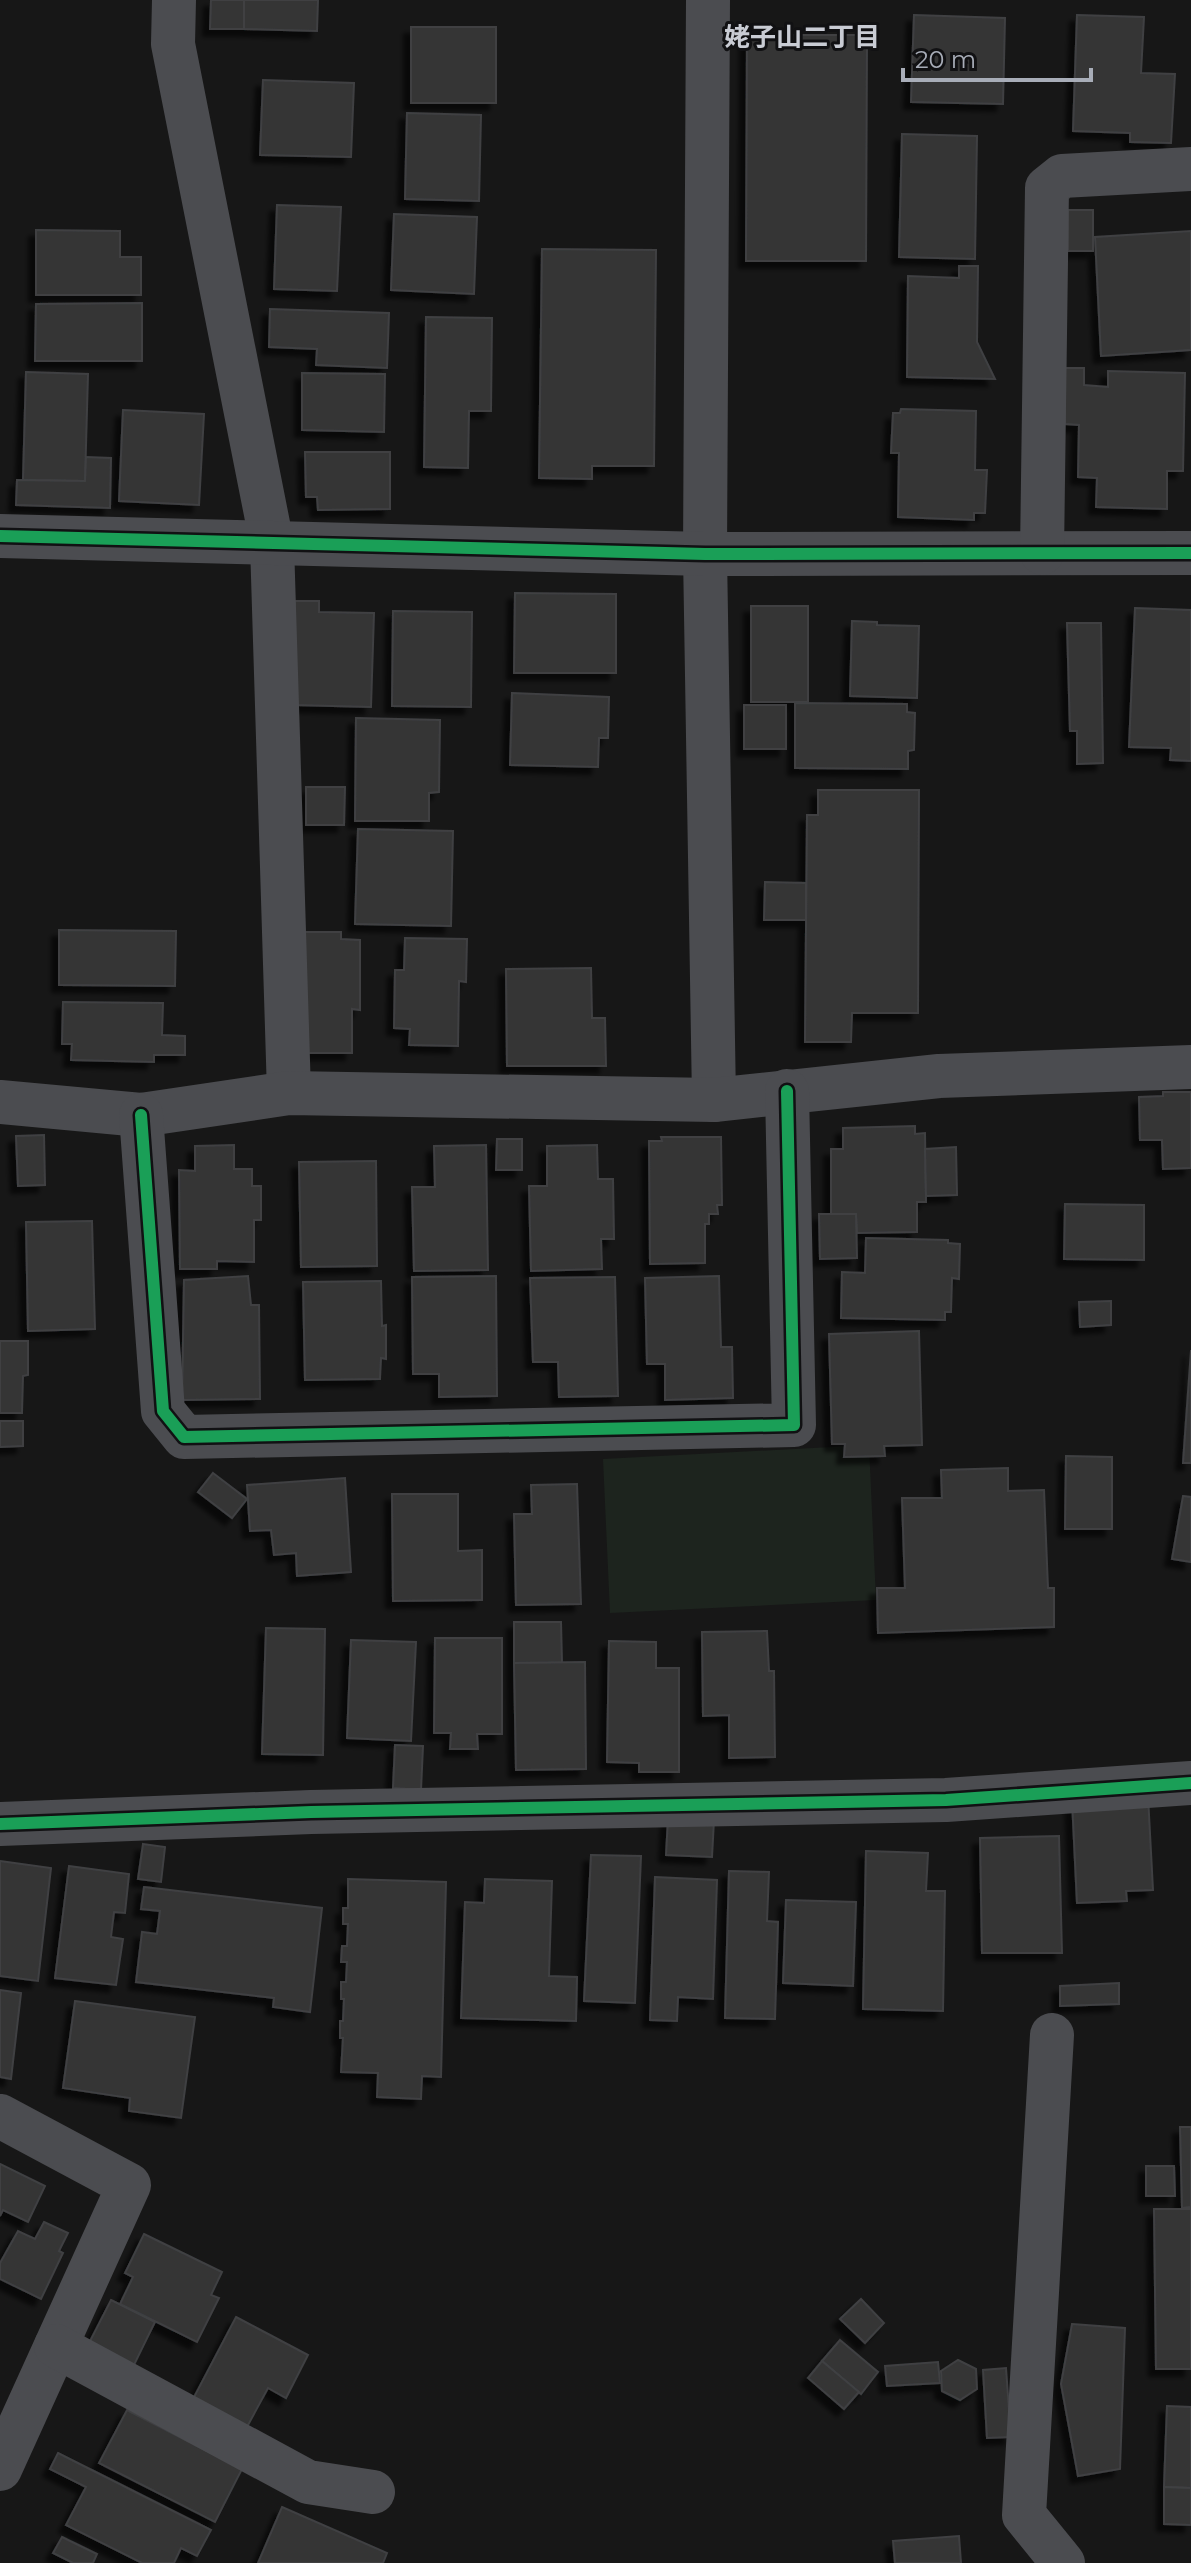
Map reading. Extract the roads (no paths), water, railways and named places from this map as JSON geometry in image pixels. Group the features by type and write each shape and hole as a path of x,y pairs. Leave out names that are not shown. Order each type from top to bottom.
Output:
{"street":[{"path":"174,0 173,44 272,544 289,1093"},
{"path":"708,0 705,554 714,1100"},
{"path":"1042,553 1047,188 1062,176 1191,169"},
{"path":"0,536 705,554 1191,553"},
{"path":"0,1102 141,1115 289,1093 714,1100 939,1076 1191,1067"},
{"path":"141,1115 163,1411 184,1437 794,1425 787,1091"},
{"path":"0,1824 311,1812 946,1800 1191,1783"},
{"path":"1052,2035 1024,2515 1063,2563"},
{"path":"0,2116 129,2185 0,2469"},
{"path":"56,2346 308,2482 373,2492"}],"district":[{"name":"姥子山二丁目","path":"802,37"}]}
